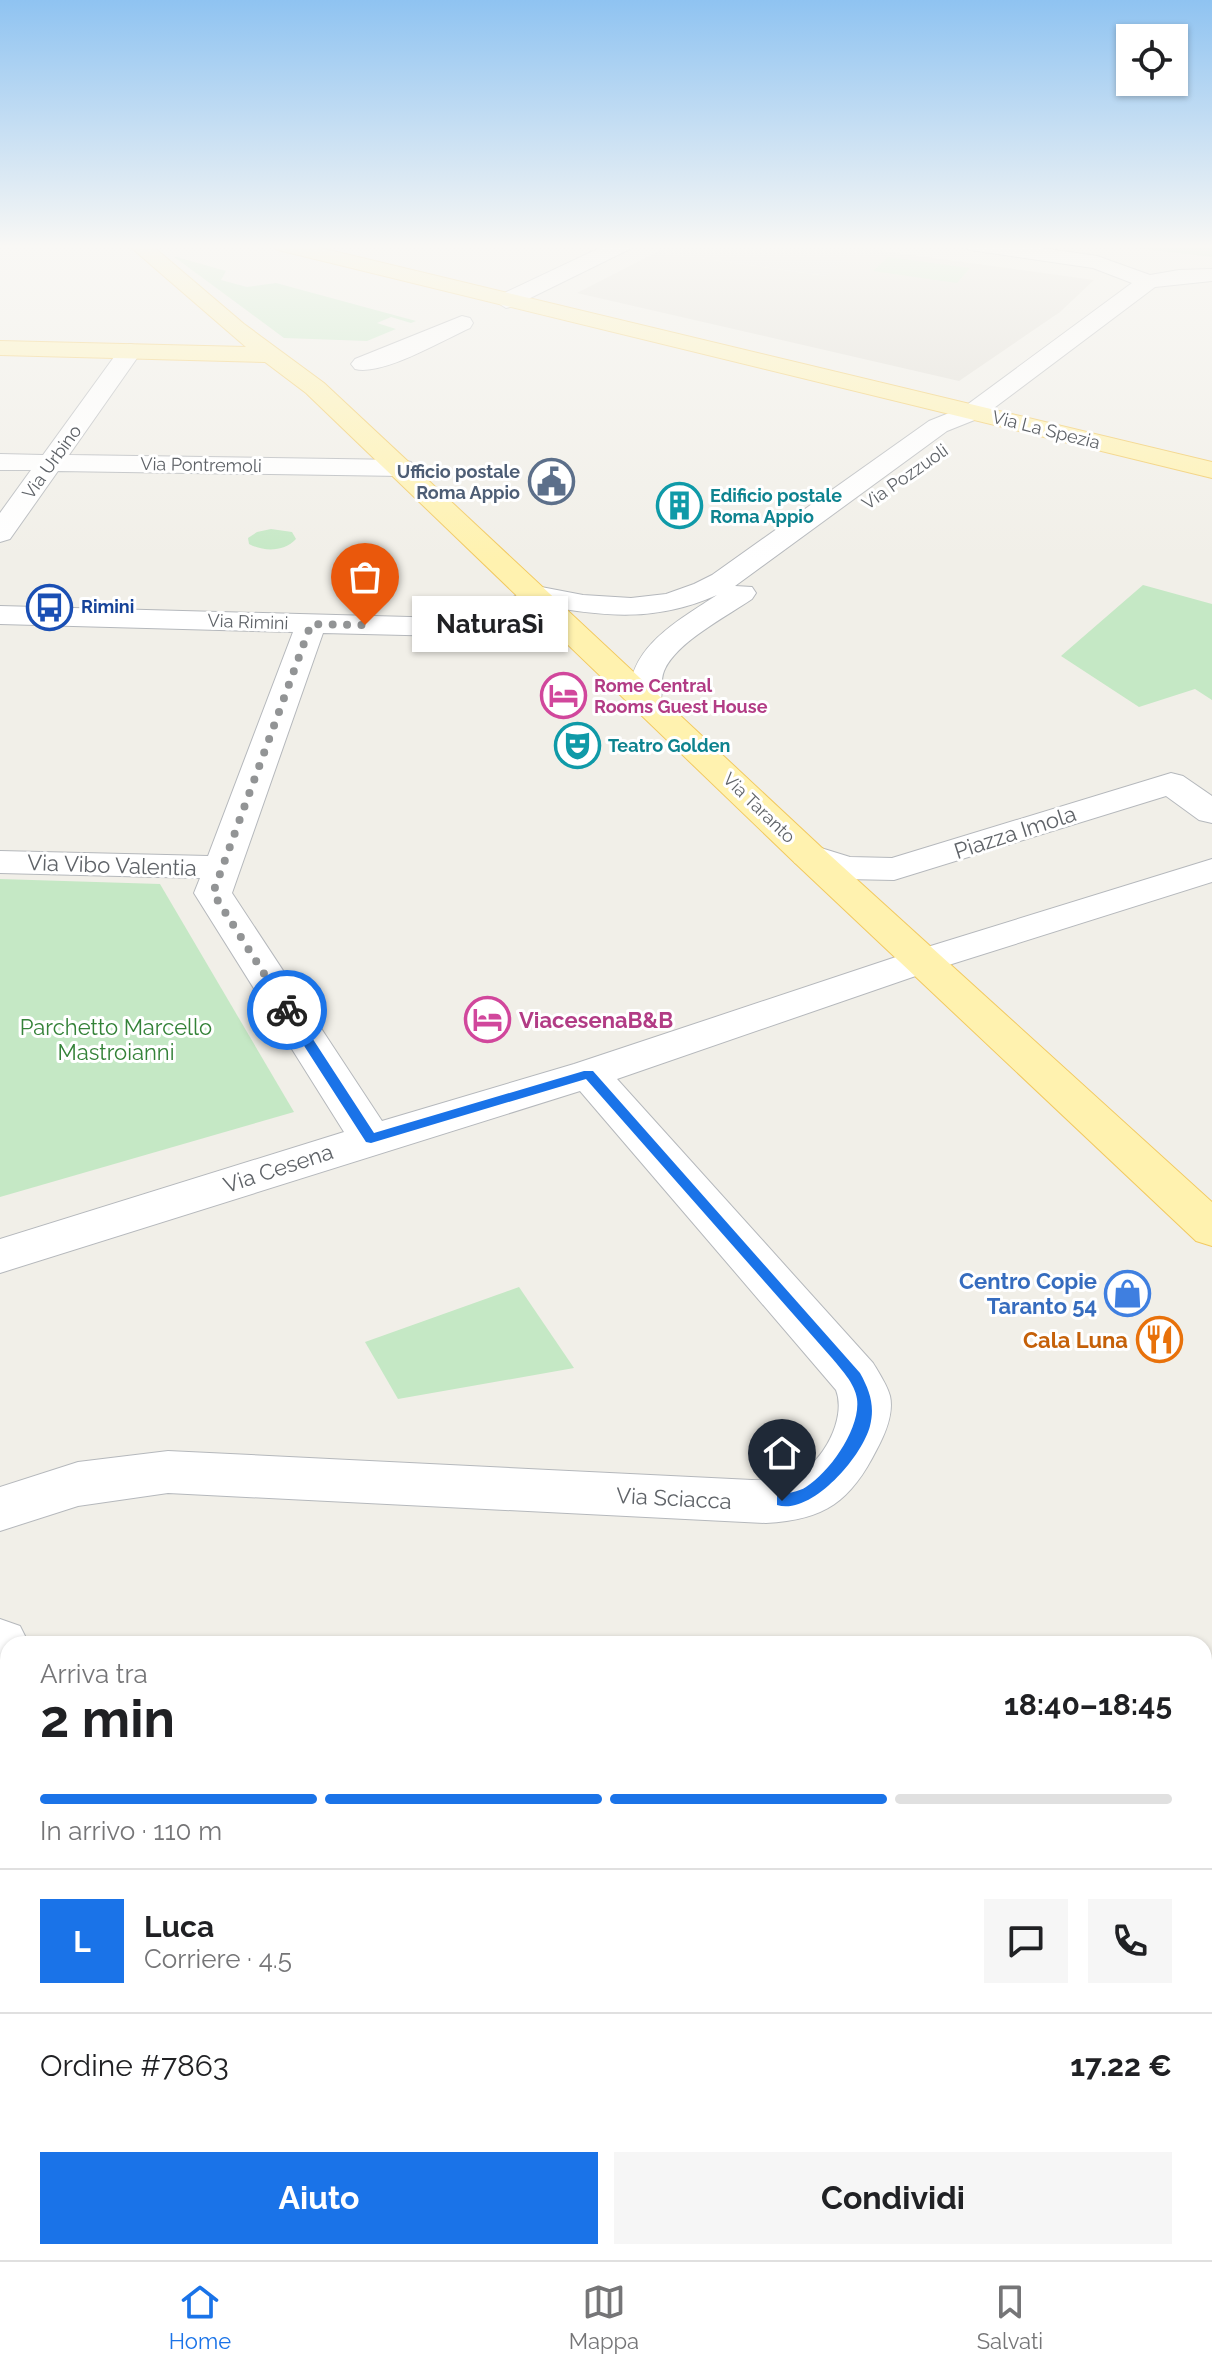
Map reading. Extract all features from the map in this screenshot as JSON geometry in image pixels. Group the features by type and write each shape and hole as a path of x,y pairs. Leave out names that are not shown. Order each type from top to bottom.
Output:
{"main road":[{"path":"64,349 272,355"},
{"name":"Via Taranto","path":"264,349 315,388 402,468 808,855 1212,1229"},
{"name":"Via La Spezia","path":"710,349 1212,470"}],"street":[{"path":"363,364 403,349"},
{"path":"973,412 1057,349"},
{"name":"Via Urbino","path":"0,533 130,351"},
{"name":"Via Pozzuoli","path":"536,595 583,604 631,607 671,603 705,590 722,581 938,426 973,412"},
{"name":"Via Pozzuoli","path":"646,700 648,669 679,637 966,433 973,412"},
{"name":"Via Pontremoli","path":"0,462 402,468"},
{"name":"Via Rimini","path":"0,615 465,626 494,619 536,595"},
{"name":"Via Vibo Valentia","path":"311,624 213,893 371,1139"},
{"name":"Piazza Imola","path":"808,855 846,868 894,869 1171,783 1212,812"},
{"name":"Via Vibo Valentia","path":"0,862 224,868"},
{"path":"922,961 1212,870"},
{"name":"Via Cesena","path":"0,1256 589,1074 922,961"},
{"name":"Via Sciacca","path":"0,1509 78,1484 168,1472 752,1502 782,1501 811,1493 849,1452 862,1428 865,1398 855,1377 589,1074"}],"shaded area":[{"path":"822,349 1005,349 959,381"}],"green space":[{"path":"271,529 292,532 296,539 274,549 249,544 248,538"},
{"path":"1143,585 1212,604 1212,700 1195,689 1139,707 1061,656"},
{"name":"Parchetto Marcello Mastroianni","path":"0,879 160,884 294,1112 0,1197"},
{"path":"519,1287 574,1368 398,1399 365,1342"}],"way so far":[{"path":"287,1010 213,893 311,624 365,625"}],"place":[{"name":"Ufficio postale Roma Appio","path":"551,482"},
{"name":"Edificio postale Roma Appio","path":"679,506"},
{"name":"Rimini","path":"50,607"},
{"name":"NaturaSì","path":"365,625"},
{"name":"Rome Central Rooms Guest House","path":"563,696"},
{"name":"Teatro Golden","path":"577,746"},
{"name":"ViacesenaB&B","path":"488,1020"},
{"name":"Centro Copie Taranto 54","path":"1128,1294"},
{"name":"Cala Luna","path":"1159,1340"}],"route":[{"path":"287,1010 371,1139 589,1074 837,1353 855,1377 865,1398 862,1428 831,1475 811,1493 782,1501"}]}
